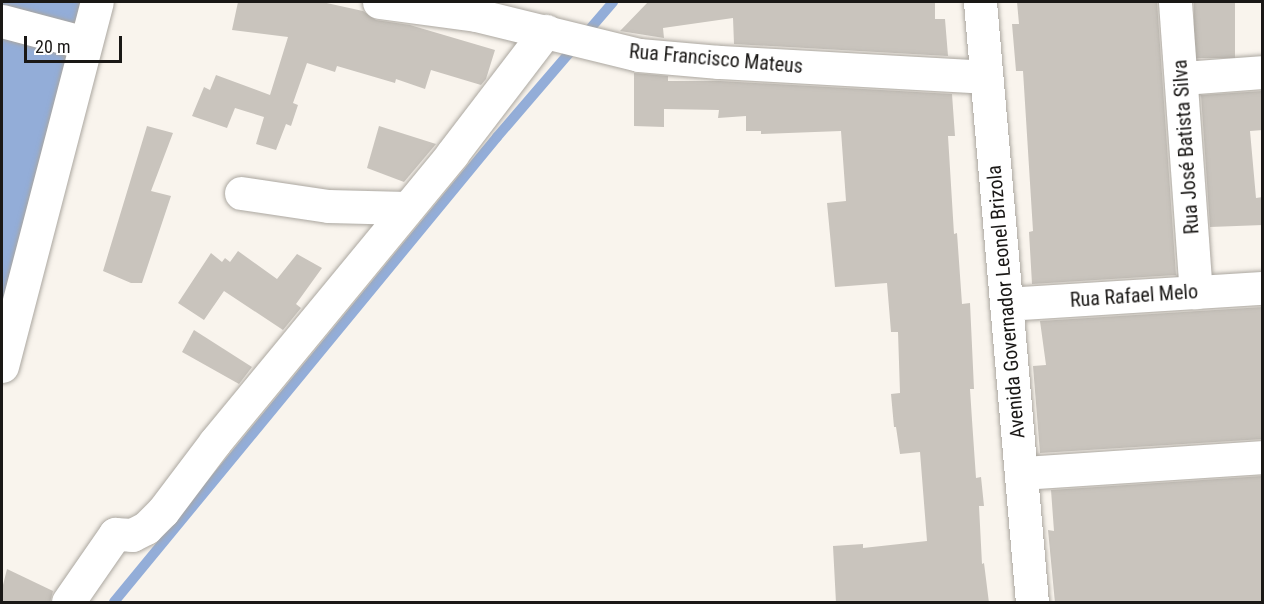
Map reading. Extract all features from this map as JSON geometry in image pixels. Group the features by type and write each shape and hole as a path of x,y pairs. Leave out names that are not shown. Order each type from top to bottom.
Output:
{"street":[{"path":"2,366 97,2"},
{"name":"Rua Francisco Mateus","path":"379,2 476,15 639,55 719,62 986,77"},
{"name":"Avenida Governador Leonel Brizola","path":"980,2 1032,603"},
{"name":"Rua José Batista Silva","path":"1175,2 1196,292"},
{"path":"2,21 85,43"},
{"path":"68,603 115,534 132,535 146,528 163,511 222,434 494,100 546,31"},
{"path":"1182,78 1263,72"},
{"path":"241,193 328,206 407,208"},
{"name":"Rua Rafael Melo","path":"1006,304 1263,288"},
{"path":"1022,473 1263,457"}],"water":[{"path":"2,2 89,2 80,35 2,14"},
{"path":"2,35 72,54 2,310"}],"building":[{"path":"238,2 322,2 363,11 376,20 410,25 495,50 486,79 481,85 431,70 425,89 396,79 395,83 337,66 335,72 307,63 293,103 298,105 291,126 286,124 276,150 256,144 264,117 235,108 227,128 192,116 204,87 210,90 216,75 270,95 288,37 232,30"},
{"path":"648,2 935,2 935,19 945,19 948,56 734,44 733,18 663,28 664,38 620,31"},
{"path":"1017,2 1157,2 1176,275 1032,284 1029,232 1033,231 1023,71 1016,71 1012,24 1019,24"},
{"path":"1194,2 1235,2 1235,58 1194,58"},
{"path":"634,73 668,76 668,81 720,81 952,94 955,136 948,136 954,234 957,233 962,304 970,303 974,389 970,389 976,478 981,477 984,506 979,506 982,564 984,563 989,603 836,603 833,546 863,544 863,548 927,541 920,452 900,454 896,427 894,427 891,394 900,393 898,332 891,332 887,283 835,287 827,203 846,201 841,131 761,134 761,131 746,131 746,116 718,118 719,110 664,109 664,127 634,126"},
{"path":"1263,91 1263,130 1250,131 1256,198 1263,197 1263,225 1210,227 1201,95"},
{"path":"147,126 173,133 151,191 171,196 142,283 131,283 103,271"},
{"path":"379,126 436,144 404,182 367,168"},
{"path":"238,251 277,279 297,254 322,268 296,304 301,308 283,330 224,291 204,320 178,303 211,253 222,262 225,258 230,262"},
{"path":"1263,307 1263,439 1040,453 1033,366 1046,365 1040,321"},
{"path":"194,330 252,367 239,384 182,352"},
{"path":"1263,476 1263,603 1055,603 1048,530 1054,531 1051,490"},
{"path":"7,569 53,591 50,603 2,603 2,589"}],"waterway":[{"path":"114,602 497,137 613,2"}]}
